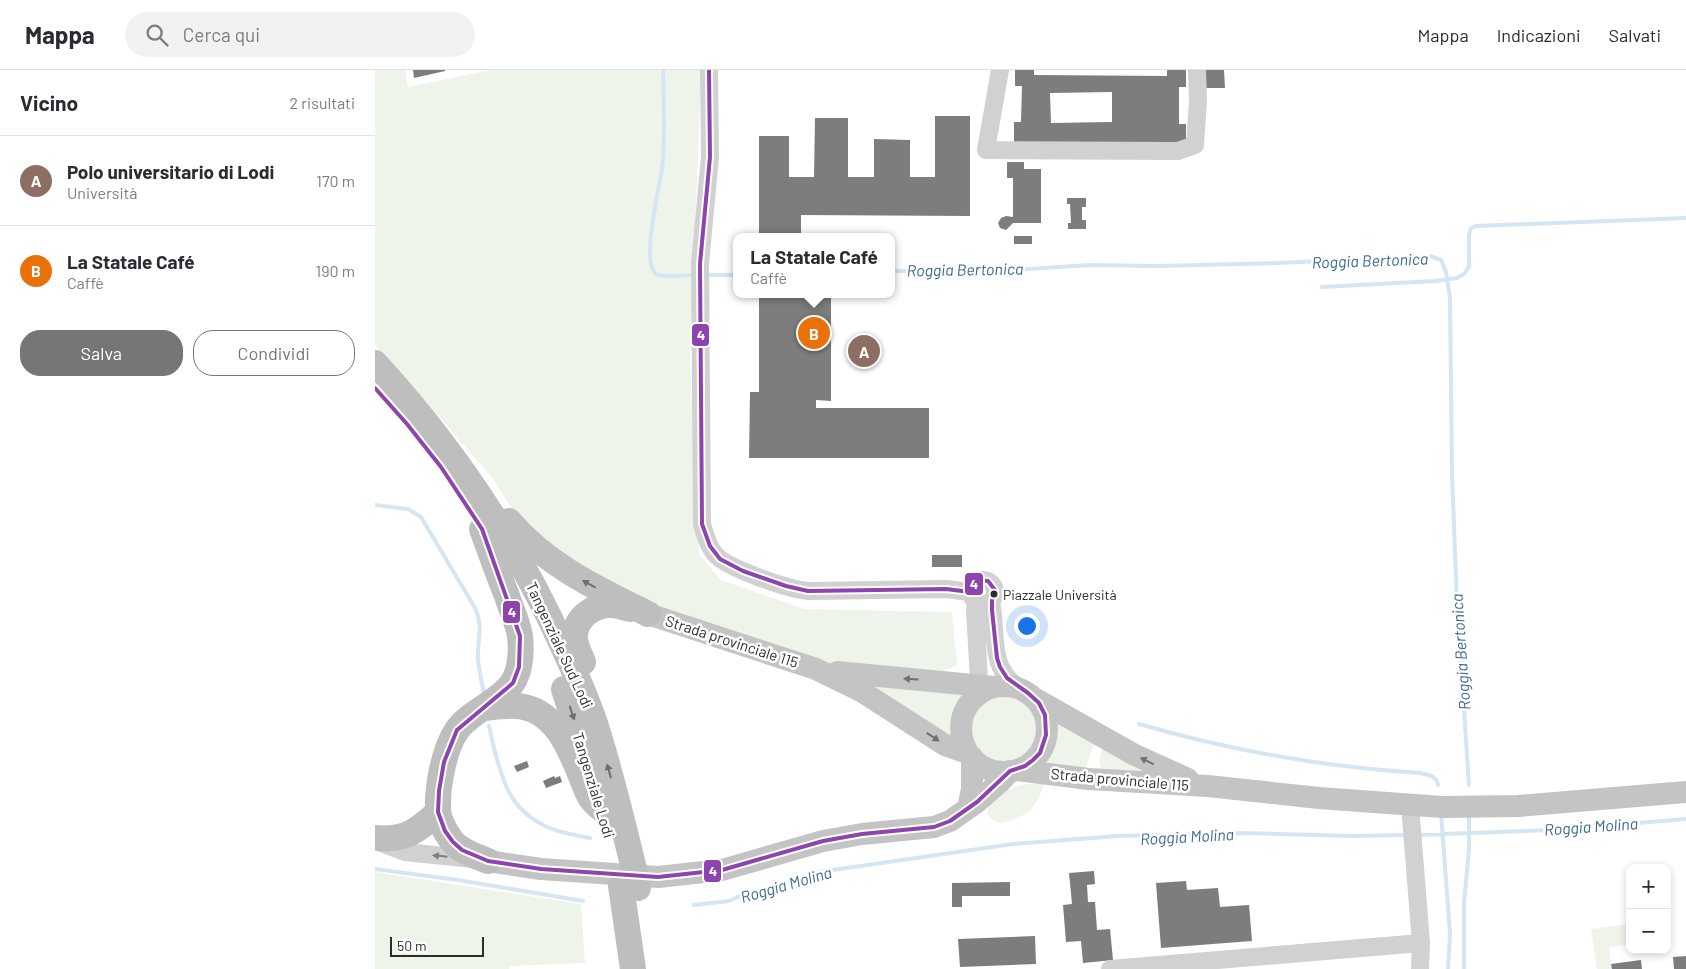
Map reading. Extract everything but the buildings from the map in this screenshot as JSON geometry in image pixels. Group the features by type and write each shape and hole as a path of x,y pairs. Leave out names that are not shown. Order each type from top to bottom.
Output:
{"highway":[{"name":"Tangenziale Sud Lodi","path":"375,364 405,396 473,486 522,564 557,632 590,710 601,743 627,878 649,969"},
{"name":"Tangenziale Lodi","path":"375,388 407,424 441,468 482,529 528,608 564,689 627,878 633,969"},
{"path":"439,439 474,470 485,483 508,520 536,550 579,578 648,614"},
{"path":"482,529 520,636 519,668 513,683 465,721 457,730 444,762 439,791 438,812 445,832 461,850 488,861"},
{"path":"590,710 591,695 589,682 575,642 575,634 579,622 584,615 600,606 613,605 648,614"},
{"path":"483,708 523,707 539,713 556,726 569,746 591,802 603,810"},
{"path":"375,839 405,837 422,827 438,812"}],"main road":[{"name":"Strada provinciale 115","path":"648,614 816,669 861,691 945,745 970,755"},
{"name":"Strada provinciale 115","path":"816,669 865,676 949,682 982,690"},
{"path":"968,808 973,789 970,755 963,740 961,727 964,713 982,690 1008,686 1028,694 1043,710 1047,724 1046,739 1040,752 1030,763 1003,772 990,769 978,763 970,755"},
{"name":"Strada provinciale 115","path":"1028,694 1135,755 1170,772 1208,786"},
{"name":"Strada provinciale 115","path":"1013,770 1089,779 1208,786"},
{"path":"488,861 541,869 658,877 722,870 823,841 934,827 950,821 1013,770"},
{"path":"1208,786 1273,794 1410,805 1473,807 1519,806 1686,792"}],"street":[{"path":"709,70 710,157 700,264 702,524 706,538 715,554 727,564 795,590 946,589 979,599"},
{"path":"999,70 986,150 1179,151 1195,145 1198,100 1197,70"},
{"path":"979,599 975,610 977,652 982,690"},
{"path":"979,599 1001,671 1028,694"},
{"path":"949,682 961,678 965,674 974,661 977,652"},
{"path":"1410,805 1421,943 1420,969"},
{"path":"375,839 405,852 488,861"},
{"path":"1110,969 1421,943"}],"shaded area":[{"path":"375,70 405,70 408,87 491,70 700,70 690,360 699,554 721,580 804,609 952,612 957,665 935,675 815,663 660,611 526,531 491,476 375,345"},
{"path":"865,683 966,692 953,714 951,725 952,738"},
{"path":"1004,694 1024,700 1034,710 1040,730 1034,750 1024,760 1004,766 984,760 974,750 968,730 974,710 984,700"},
{"path":"1054,722 1094,743 1086,768 1041,767 1049,757 1053,746 1055,735"},
{"path":"1102,749 1165,777 1103,772 1100,763"},
{"path":"1045,783 1034,806 1025,814 1001,823 988,815 990,804 1000,794 1025,785"},
{"path":"375,872 581,904 585,963 510,966 509,969 375,969"},
{"path":"1626,925 1626,945 1609,947 1612,969 1597,969 1591,929"}],"waterway":[{"name":"Roggia Bertonica","path":"663,70 663,162 653,221 650,254 652,267 656,274 669,276 694,275"},
{"path":"1322,287 1435,281 1457,278 1464,274 1469,267 1469,235 1471,228 1476,226 1686,218"},
{"name":"Roggia Bertonica","path":"895,271 1012,270 1090,265 1157,266 1278,263 1430,256 1441,260 1446,272 1450,298 1452,475 1457,603 1469,785"},
{"name":"Roggia Bertonica","path":"704,275 733,275"},
{"path":"375,505 408,509 421,517 475,608 479,621 478,659 484,695"},
{"path":"1139,724 1243,750 1348,767 1420,773 1434,777 1438,785"},
{"path":"489,726 495,754 505,784 520,807 532,818 550,828 567,834 590,838"},
{"path":"1441,814 1450,933 1448,969"},
{"name":"Roggia Bertonica","path":"1464,969 1464,903 1469,849 1469,814"},
{"name":"Roggia Molina","path":"1416,835 1553,830 1686,819"},
{"name":"Roggia Molina","path":"694,905 729,901 742,895 764,891 819,872 1013,844 1118,836 1241,833 1353,836 1407,835"},
{"path":"375,869 458,880 583,901"}],"transit line":[{"name":"4","path":"375,388 441,467 482,529 520,636 519,667 513,683 457,730 444,762 439,791 438,812 445,831 462,850 488,861 541,869 658,877 722,870 823,841 862,834 934,827 950,821 977,802 1010,771 1025,766 1033,760 1040,753 1046,735 1045,715 1039,703 1007,678 1000,667 997,658 992,610 995,590 988,581 978,580 971,587 970,592 946,589 808,591 786,586 743,571 720,559 710,546 702,524 700,264 710,157 709,70"}],"place":[{"name":"La Statale Café","path":"814,333"},
{"name":"Polo universitario di Lodi","path":"864,351"},
{"name":"Piazzale Università","path":"994,594"}]}
